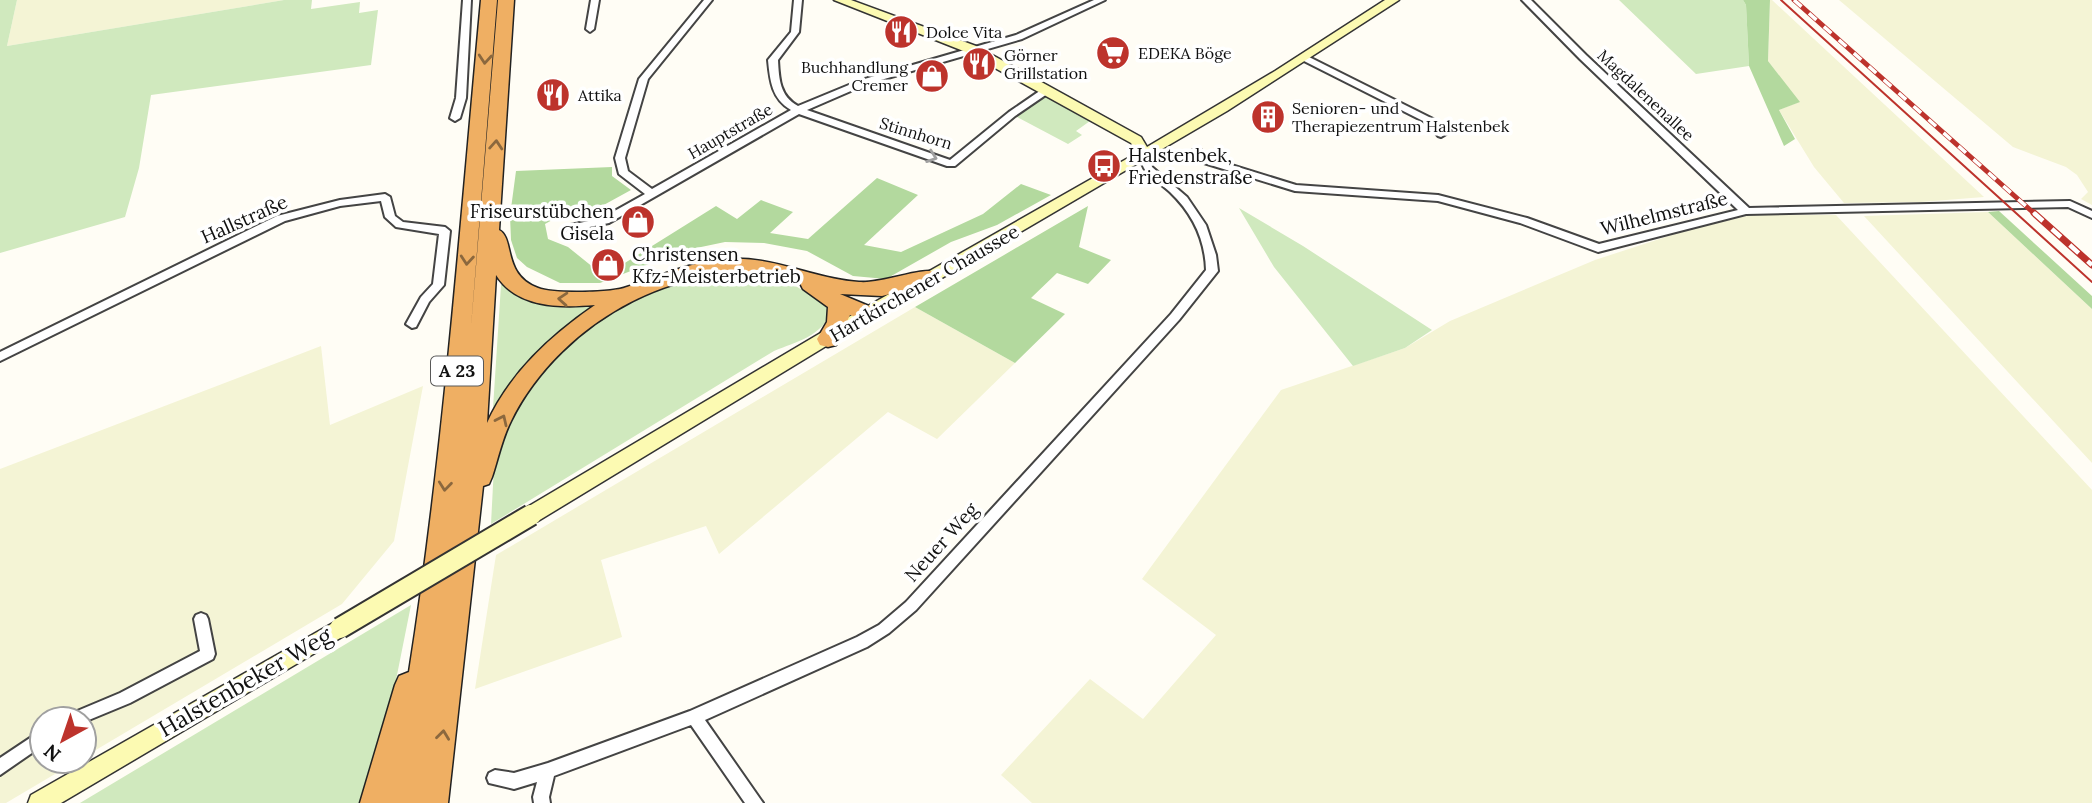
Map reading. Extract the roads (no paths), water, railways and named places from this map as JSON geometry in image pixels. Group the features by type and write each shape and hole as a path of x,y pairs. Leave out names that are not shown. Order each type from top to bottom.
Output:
{"highway":[{"name":"A 23","path":"403,803 430,622 452,427 489,0"},
{"name":"A 23","path":"433,803 469,506 506,0"},
{"path":"491,213 506,274 520,287 557,299 581,300 631,294"},
{"path":"469,506 500,419 524,382 549,351 574,329 631,294 690,273 725,265 761,267 795,275 844,296 868,314"},
{"path":"844,296 930,277"},
{"path":"828,338 837,325 844,296"},
{"path":"375,803 430,622"}],"main road":[{"path":"840,0 971,49 1136,141 1145,155"},
{"name":"Hartkirchener Chaussee","path":"452,562 930,277 1053,210 1305,58 1393,0"},
{"name":"Halstenbeker Weg","path":"38,803 452,562"}],"street":[{"path":"456,118 461,98 467,0"},
{"path":"590,29 595,0"},
{"path":"652,194 623,172 620,158 644,79 708,0"},
{"path":"798,0 795,32 773,60 776,92 785,104 798,110"},
{"name":"Hauptstraße","path":"570,228 605,221 798,110 864,82 1019,37 1101,0"},
{"name":"Magdalenenallee","path":"1526,0 1746,211"},
{"path":"1305,58 1430,121 1441,134"},
{"name":"Stinnhorn","path":"798,110 951,164 1012,114 1047,90"},
{"name":"Wilhelmstraße","path":"1197,152 1208,161 1295,188 1438,198 1523,220 1598,248 1746,211 2070,204 2092,215"},
{"name":"Neuer Weg","path":"495,778 514,781 548,771 694,717 856,645 906,611 1197,293 1212,271 1210,247 1204,226 1162,179 1147,168 1145,155"},
{"name":"Hallstraße","path":"0,357 281,218 340,203 385,197 390,217 400,225 445,231 438,285 425,300 412,324"},
{"path":"98,709 208,654 201,619"},
{"path":"694,717 755,803"},
{"path":"0,766 28,747"},
{"path":"542,803 548,771"}],"tram line":[{"path":"1781,0 2092,282"}],"railway":[{"path":"1794,0 2036,215"},
{"path":"2034,213 2092,265"}],"place":[{"name":"Dolce Vita","path":"901,32"},
{"name":"EDEKA Böge","path":"1113,53"},
{"name":"Görner Grillstation","path":"979,64"},
{"name":"Buchhandlung Cremer","path":"932,76"},
{"name":"Attika","path":"553,95"},
{"name":"Senioren- und Therapiezentrum Halstenbek","path":"1268,117"},
{"name":"Halstenbek, Friedenstraße","path":"1104,166"},
{"name":"Friseurstübchen Gisela","path":"638,222"},
{"name":"Christensen Kfz-Meisterbetrieb","path":"608,265"}]}
